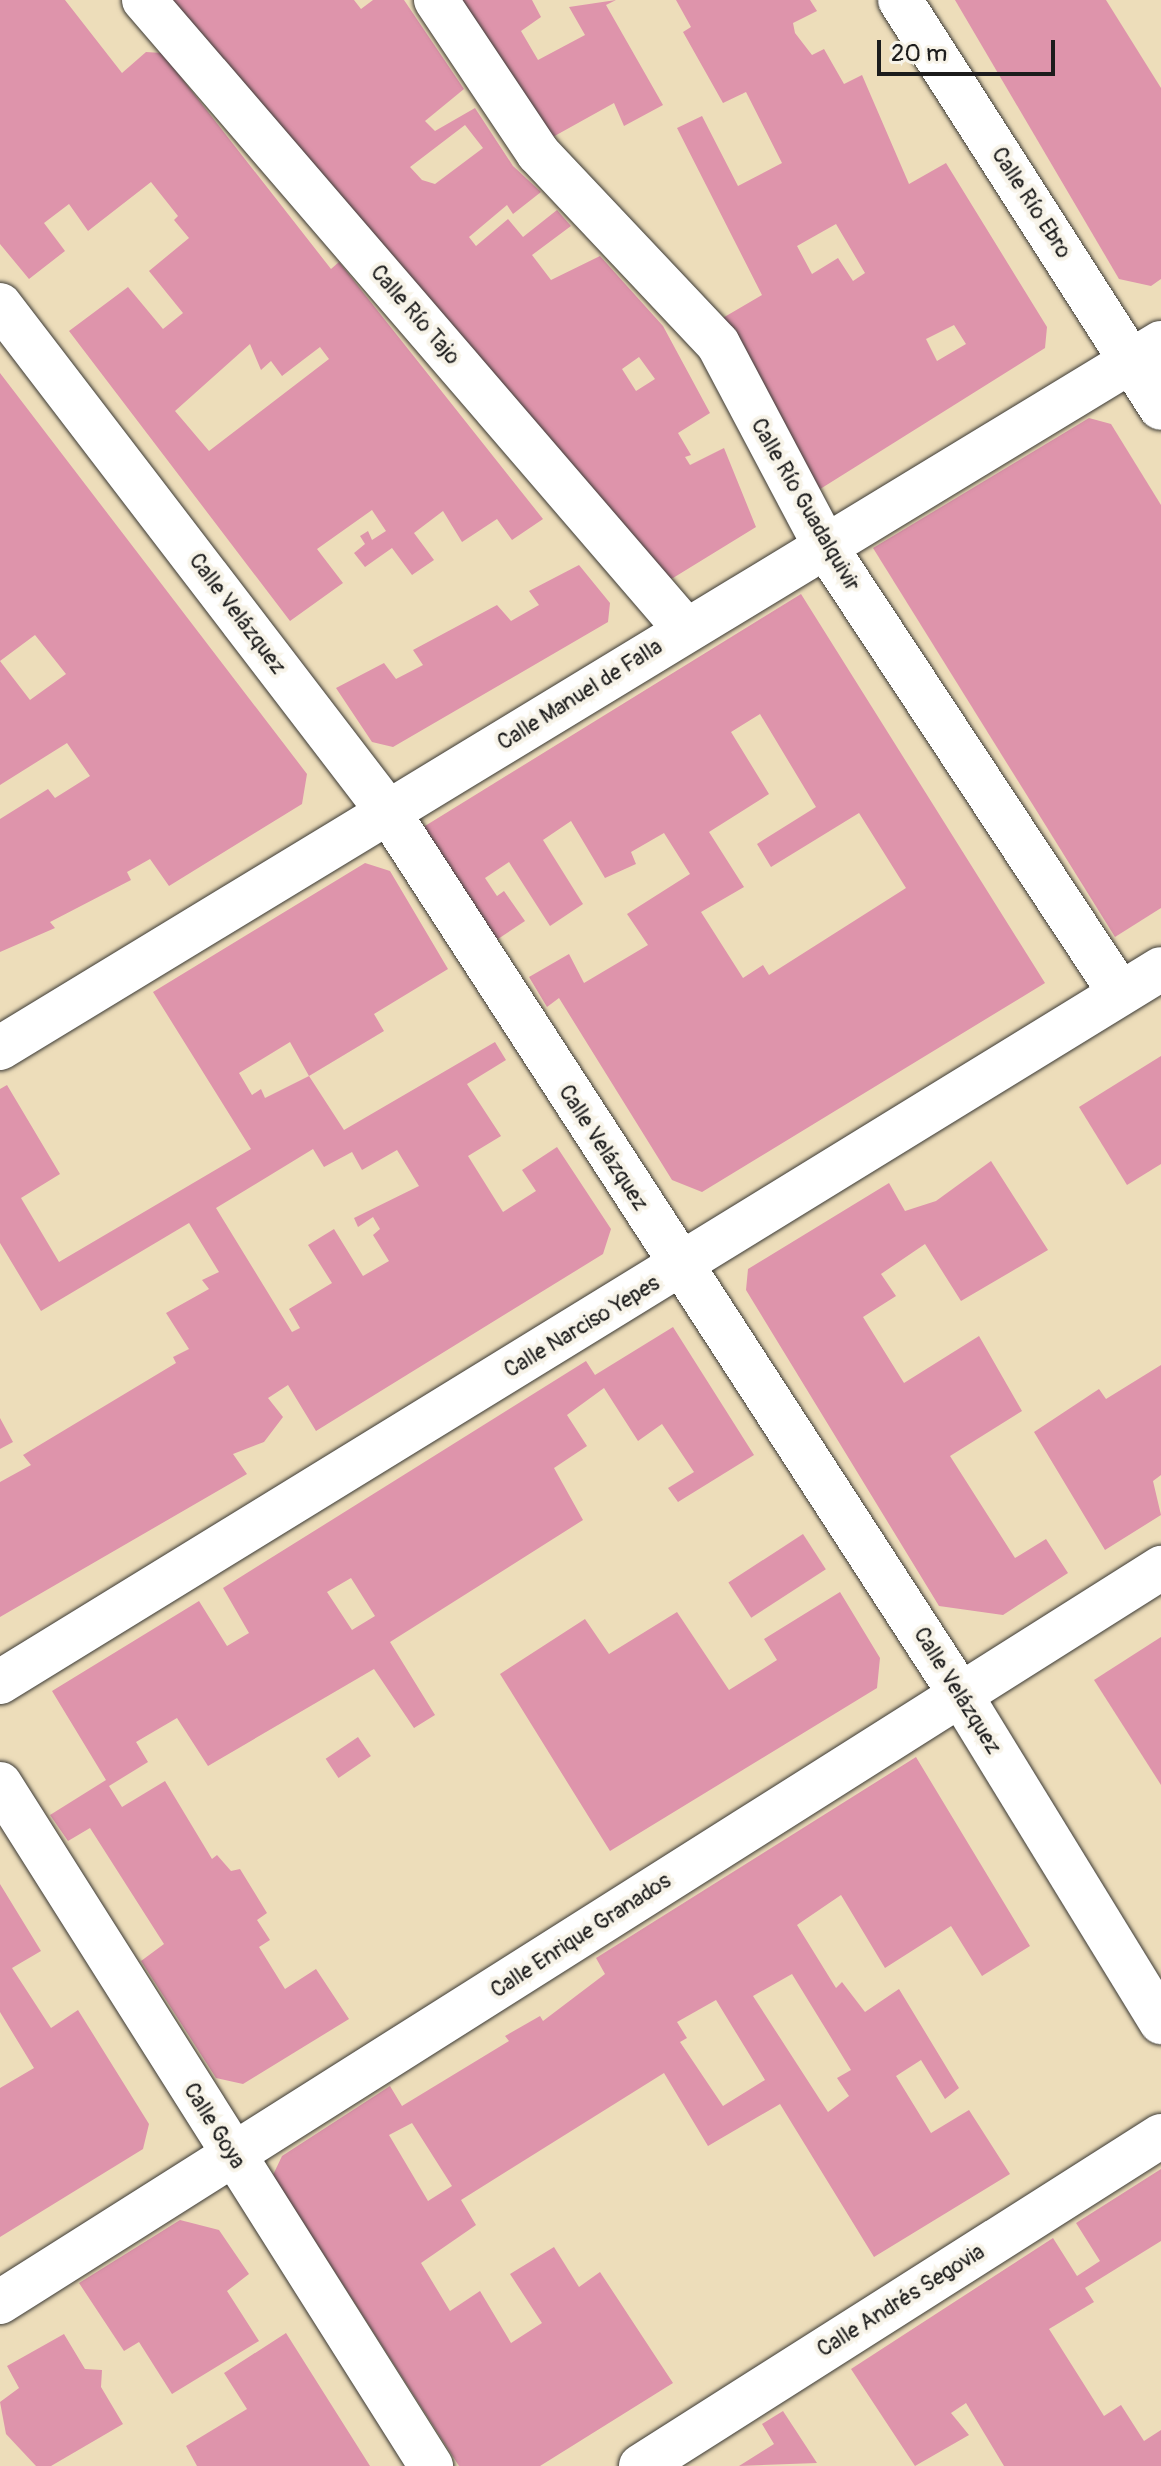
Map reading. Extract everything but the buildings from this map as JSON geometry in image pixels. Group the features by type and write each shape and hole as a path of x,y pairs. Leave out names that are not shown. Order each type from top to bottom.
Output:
{"street":[{"name":"Calle Río Tajo","path":"144,0 686,630"},
{"name":"Calle Río Guadalquivir","path":"436,0 538,153 718,344 825,546 1120,993"},
{"name":"Calle Río Ebro","path":"900,0 1147,352 1161,408"},
{"name":"Calle Velázquez","path":"0,305 389,813 680,1267 960,1694 1161,2022"},
{"name":"Calle Manuel de Falla","path":"4,1036 389,813 1147,352"},
{"name":"Calle Narciso Yepes","path":"0,1682 1161,969"},
{"name":"Calle Enrique Granados","path":"0,2302 234,2157 1161,1568"},
{"name":"Calle Goya","path":"0,1784 431,2466"},
{"name":"Calle Andrés Segovia","path":"641,2466 1161,2136"}]}
